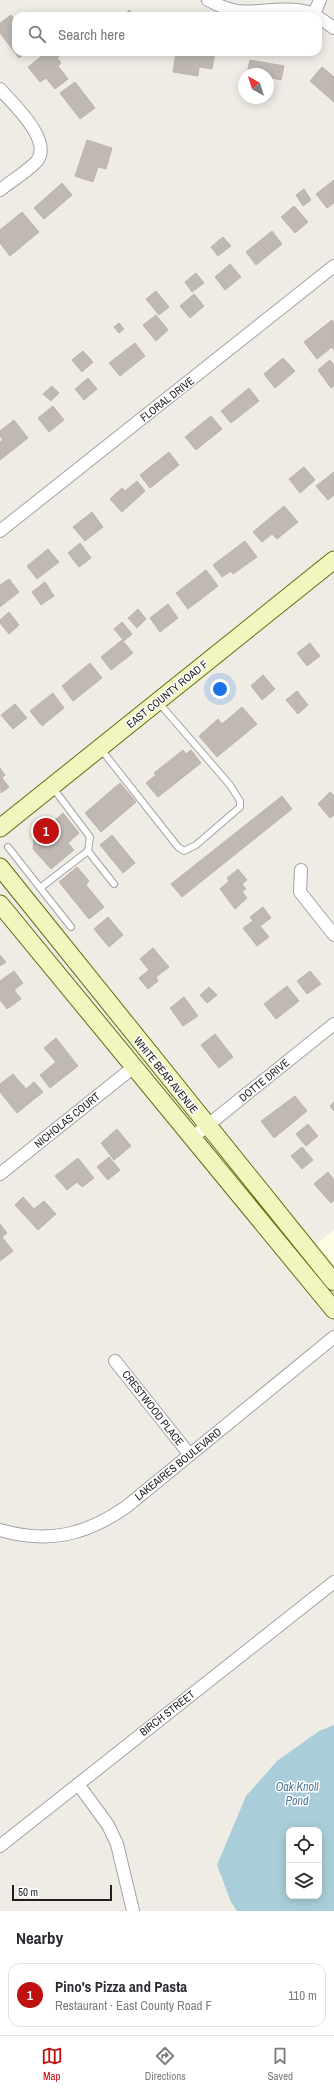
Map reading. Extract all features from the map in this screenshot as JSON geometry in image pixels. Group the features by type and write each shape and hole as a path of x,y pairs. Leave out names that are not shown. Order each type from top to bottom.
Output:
{"main road":[{"name":"EAST COUNTY ROAD F","path":"0,828 334,560"},
{"name":"WHITE BEAR AVENUE","path":"0,866 207,1126 334,1282"},
{"name":"WHITE BEAR AVENUE","path":"0,904 334,1310"}],"street":[{"path":"208,0 225,8 237,11 300,12"},
{"path":"317,12 320,0"},
{"path":"322,20 334,28"},
{"path":"0,89 37,134 41,143 40,153 37,160 0,190"},
{"name":"FLORAL DRIVE","path":"0,531 334,266"},
{"path":"302,870 300,892 334,934"},
{"name":"DOTTE DRIVE","path":"193,1137 334,1024"},
{"name":"NICHOLAS COURT","path":"0,1174 134,1066"},
{"name":"LAKEAIRES BOULEVARD","path":"0,1530 26,1536 46,1537 70,1534 88,1529 108,1519 126,1507 334,1337"},
{"name":"CRESTWOOD PLACE","path":"115,1361 190,1455"},
{"name":"BIRCH STREET","path":"0,1846 334,1582"},
{"path":"78,1784 108,1825 117,1844 133,1911"}],"lane":[{"path":"100,748 178,847 184,851 196,845 240,807 240,800 230,785 158,702"},
{"path":"40,888 88,851 90,837 52,786"},
{"path":"8,847 71,928"},
{"path":"88,851 114,884"}],"shaded area":[{"path":"334,1230 334,1270 314,1246"}],"water":[{"name":"Oak Knoll Pond","path":"334,1725 334,1911 237,1911 231,1902 217,1865 246,1796 277,1761 319,1731"}],"building":[{"path":"11,15 12,16 12,49 0,33 0,23"},
{"path":"42,56 59,56 57,58 61,63 58,66 68,79 55,89 46,78 40,82 28,67"},
{"path":"175,56 214,56 212,69 199,67 198,76 173,72"},
{"path":"250,60 284,66 281,80 274,78 274,68 248,68"},
{"path":"322,67 334,77 334,102 310,81"},
{"path":"75,82 95,108 80,119 60,93"},
{"path":"87,140 112,148 106,169 98,167 93,182 75,176"},
{"path":"334,180 334,203 327,208 316,194"},
{"path":"62,183 72,195 44,219 34,208"},
{"path":"304,189 311,200 303,206 296,195"},
{"path":"294,206 308,222 295,233 281,217"},
{"path":"22,212 39,232 10,256 0,243 0,230"},
{"path":"272,231 282,244 256,265 246,252"},
{"path":"223,237 231,246 218,256 211,247"},
{"path":"230,264 241,277 225,290 215,277"},
{"path":"196,273 204,283 192,292 185,282"},
{"path":"156,291 169,307 159,315 146,299"},
{"path":"194,294 204,306 190,318 180,306"},
{"path":"156,315 168,330 156,341 143,325"},
{"path":"332,320 334,323 334,350 332,347 317,359 304,342"},
{"path":"119,323 124,329 119,333 114,327"},
{"path":"135,343 145,356 120,376 109,363"},
{"path":"83,351 93,362 82,372 72,360"},
{"path":"283,358 295,371 275,388 264,374"},
{"path":"330,360 334,365 334,386 331,388 318,370"},
{"path":"88,378 97,389 84,400 75,389"},
{"path":"52,386 59,393 51,401 43,394"},
{"path":"249,388 259,401 231,423 221,411"},
{"path":"53,406 64,420 49,432 38,418"},
{"path":"211,416 222,429 196,450 185,437"},
{"path":"14,420 28,438 0,460 0,442 3,440 0,436 0,431"},
{"path":"169,452 179,465 150,488 140,475"},
{"path":"304,467 315,480 300,493 289,479"},
{"path":"334,472 334,495 328,500 316,486"},
{"path":"137,481 145,491 122,512 110,499 122,488 125,491"},
{"path":"284,506 298,522 277,539 272,534 262,542 253,532"},
{"path":"92,512 103,527 85,541 73,527"},
{"path":"245,541 257,557 233,574 231,571 222,577 213,565"},
{"path":"80,543 91,558 79,567 68,553"},
{"path":"48,549 59,562 37,579 27,566"},
{"path":"206,570 218,586 188,609 176,593"},
{"path":"9,579 19,592 0,607 0,585"},
{"path":"45,582 54,596 41,605 32,592"},
{"path":"168,604 178,618 160,632 150,618"},
{"path":"138,609 146,619 137,628 128,618"},
{"path":"9,612 19,625 9,634 0,623 0,620"},
{"path":"122,622 132,634 124,641 114,629"},
{"path":"122,640 133,653 111,670 101,657"},
{"path":"310,643 320,656 307,666 297,653"},
{"path":"90,663 102,678 73,701 62,686"},
{"path":"263,675 275,689 262,700 251,686"},
{"path":"297,691 308,705 298,714 286,700"},
{"path":"53,693 64,708 42,726 30,711"},
{"path":"15,704 27,718 13,729 1,715"},
{"path":"242,707 257,724 217,757 199,736 218,719 222,724"},
{"path":"183,750 186,754 191,750 201,763 158,797 146,783 156,775 154,773"},
{"path":"0,768 5,775 2,778 9,787 1,793"},
{"path":"120,783 136,802 101,832 85,813"},
{"path":"330,792 334,796 334,815 330,818 318,804"},
{"path":"282,796 292,809 182,897 171,884"},
{"path":"63,813 79,833 68,843 74,850 51,869 33,849 34,838"},
{"path":"112,835 135,863 123,873 100,845"},
{"path":"77,867 89,881 86,885 104,907 89,919 59,882"},
{"path":"238,869 247,880 242,884 246,889 242,891 247,898 235,909 220,889 229,881 227,878"},
{"path":"263,907 271,918 260,926 269,937 257,946 243,928 253,921 250,917"},
{"path":"108,917 123,935 109,947 94,929"},
{"path":"153,948 169,967 156,977 158,981 148,989 139,978 149,970 140,959"},
{"path":"0,955 6,962 0,966"},
{"path":"14,971 23,983 14,990 21,999 7,1009 0,1000 0,981"},
{"path":"310,971 321,984 307,994 297,981"},
{"path":"287,986 299,1001 276,1019 264,1004"},
{"path":"209,987 217,995 207,1003 200,995"},
{"path":"184,997 198,1016 183,1026 170,1008"},
{"path":"215,1034 233,1057 219,1068 201,1045"},
{"path":"56,1038 78,1066 50,1088 40,1075 56,1062 44,1048"},
{"path":"13,1074 26,1089 34,1082 43,1092 17,1113 0,1092 0,1084"},
{"path":"295,1096 307,1111 274,1138 261,1121"},
{"path":"334,1102 334,1111 330,1106"},
{"path":"308,1124 318,1136 306,1146 296,1134"},
{"path":"117,1129 131,1146 114,1160 101,1143"},
{"path":"302,1147 313,1160 302,1169 291,1156"},
{"path":"109,1157 120,1170 108,1180 97,1167"},
{"path":"78,1158 94,1178 82,1187 77,1182 67,1190 55,1176"},
{"path":"328,1172 334,1180 334,1200 331,1203 314,1184"},
{"path":"23,1197 34,1209 44,1201 56,1214 38,1230 15,1205"},
{"path":"0,1224 7,1233 2,1237 13,1251 0,1261"}],"place":[{"name":"Pino's Pizza and Pasta","path":"46,831"}]}
